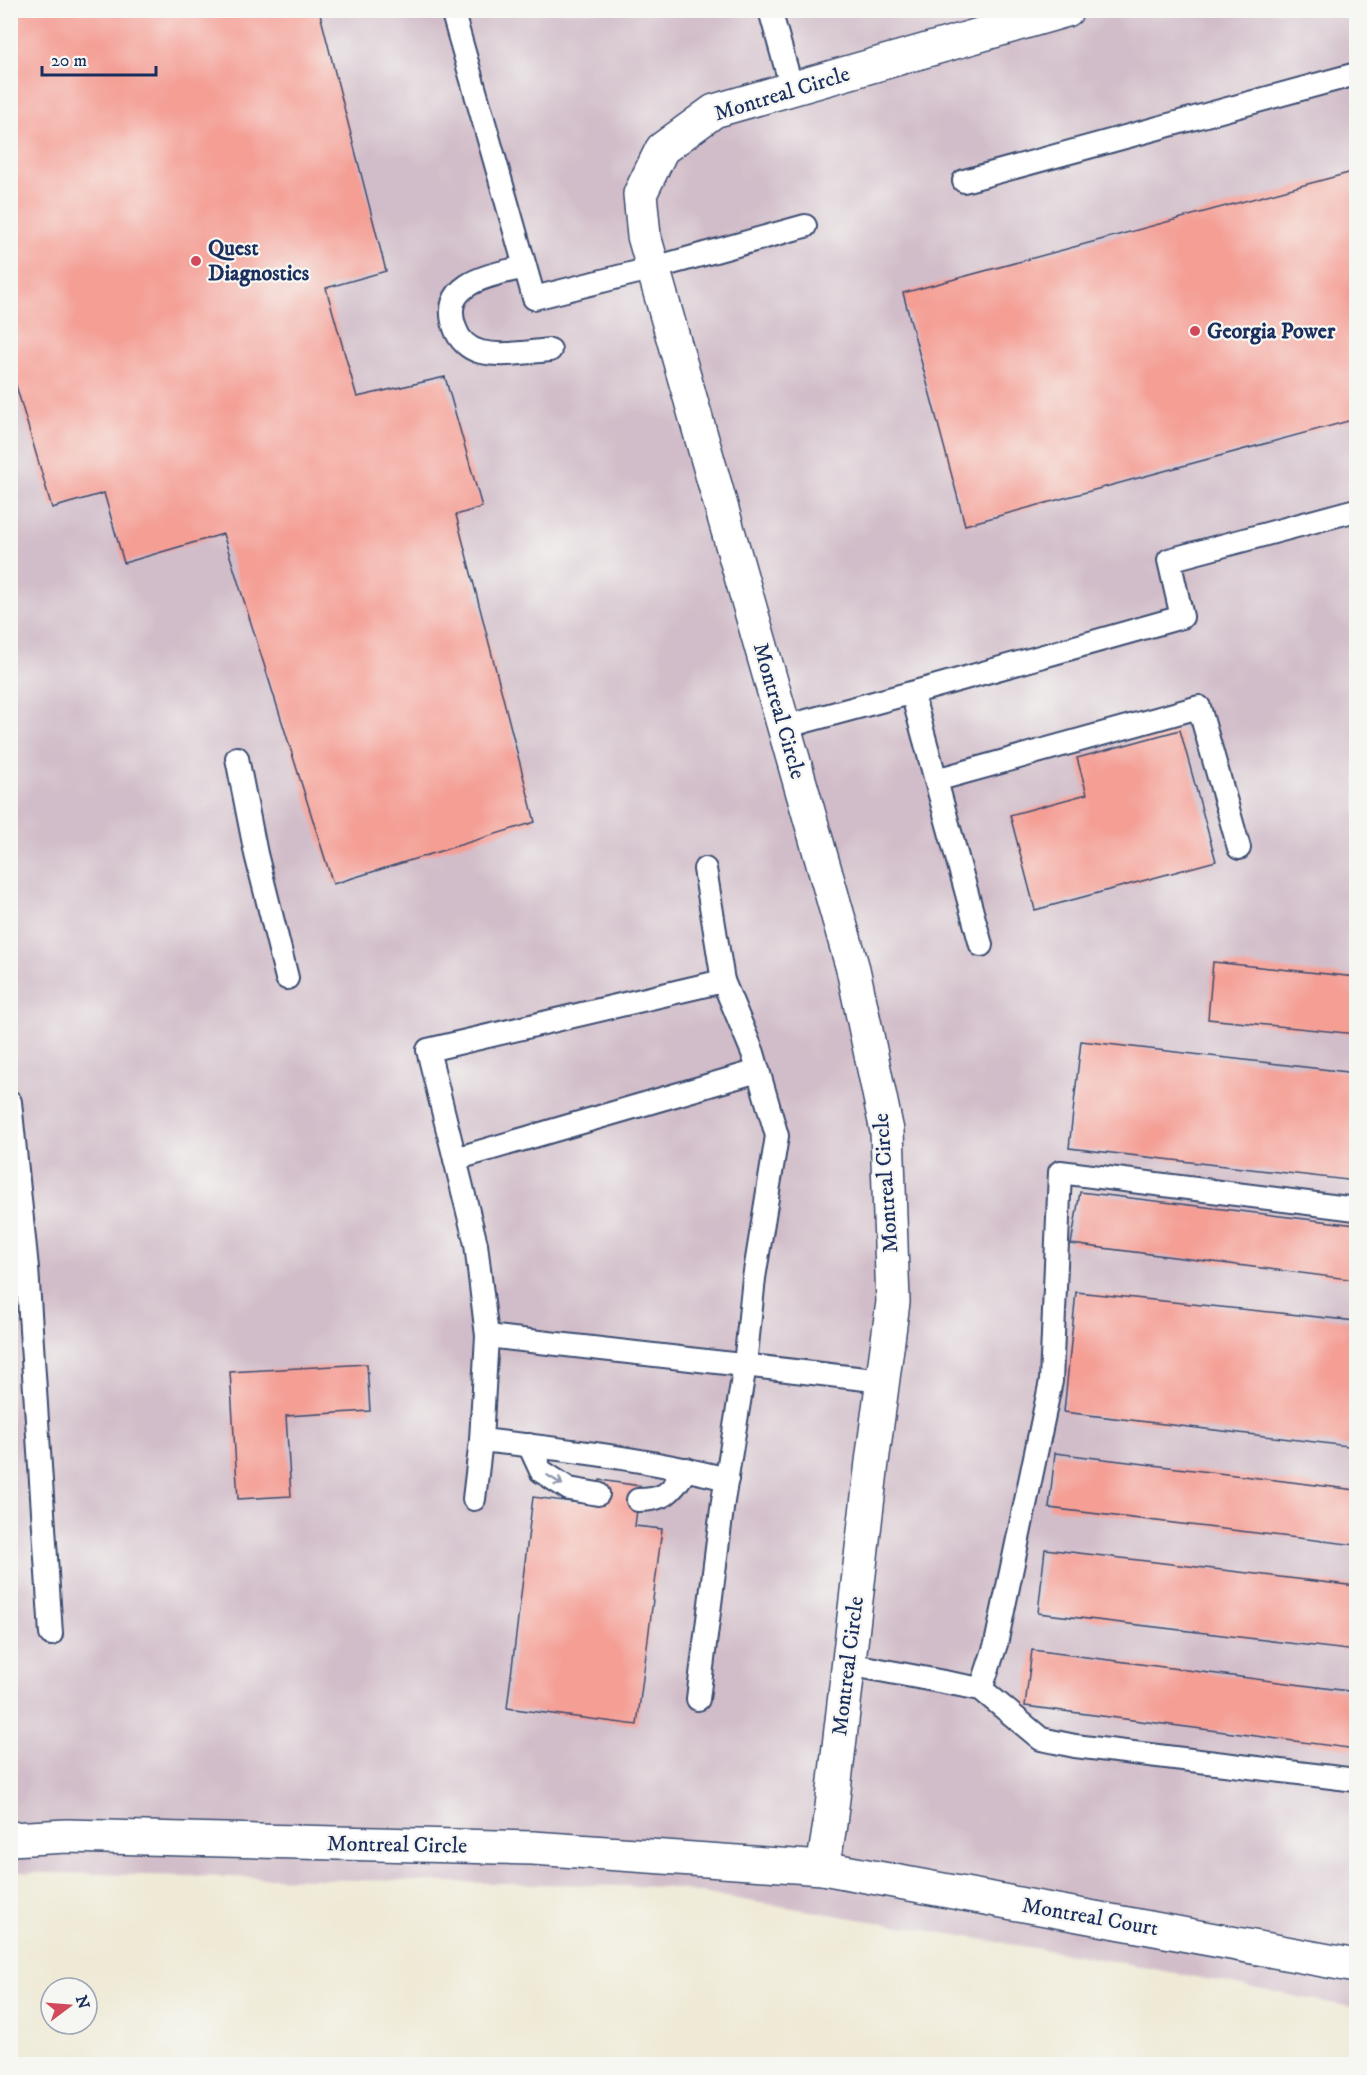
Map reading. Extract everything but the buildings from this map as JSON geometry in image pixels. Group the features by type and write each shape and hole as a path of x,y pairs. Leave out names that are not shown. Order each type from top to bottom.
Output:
{"street":[{"name":"Montreal Circle","path":"10,1839 78,1837 533,1848 823,1868 893,1302 887,1131 853,969 644,236 640,194 662,148 714,111 1067,10"},
{"name":"Montreal Court","path":"823,1868 1356,1966"}],"lane":[{"path":"452,10 534,298 654,268 805,226"},
{"path":"770,10 792,89"},
{"path":"964,181 1356,74"},
{"path":"525,267 486,276 467,284 457,296 451,309 454,325 459,337 480,352 506,355 550,350"},
{"path":"784,727 1182,617 1168,560 1356,510"},
{"path":"912,693 981,945"},
{"path":"936,780 1199,707 1239,848"},
{"path":"237,758 256,854 287,978"},
{"path":"698,1699 723,1502 746,1365 754,1278 777,1136 753,1053 723,981 705,869"},
{"path":"474,1499 481,1440 487,1336 476,1244 429,1050 723,981"},
{"path":"455,1159 758,1071"},
{"path":"10,1102 27,1268 51,1634"},
{"path":"981,1689 996,1644 1051,1381 1059,1172 1356,1209"},
{"path":"487,1336 883,1380"},
{"path":"481,1440 687,1469 728,1479"},
{"path":"529,1445 541,1471 569,1489 598,1494"},
{"path":"638,1500 653,1500 668,1494 687,1469"},
{"path":"848,1665 981,1689 1041,1739 1075,1746 1356,1780"}],"shaded area":[{"path":"10,11 1356,11 1356,2008 1107,1960 665,1887 11,1872"}],"place":[{"name":"Quest Diagnostics","path":"196,261"},
{"name":"Georgia Power","path":"1195,331"}]}
